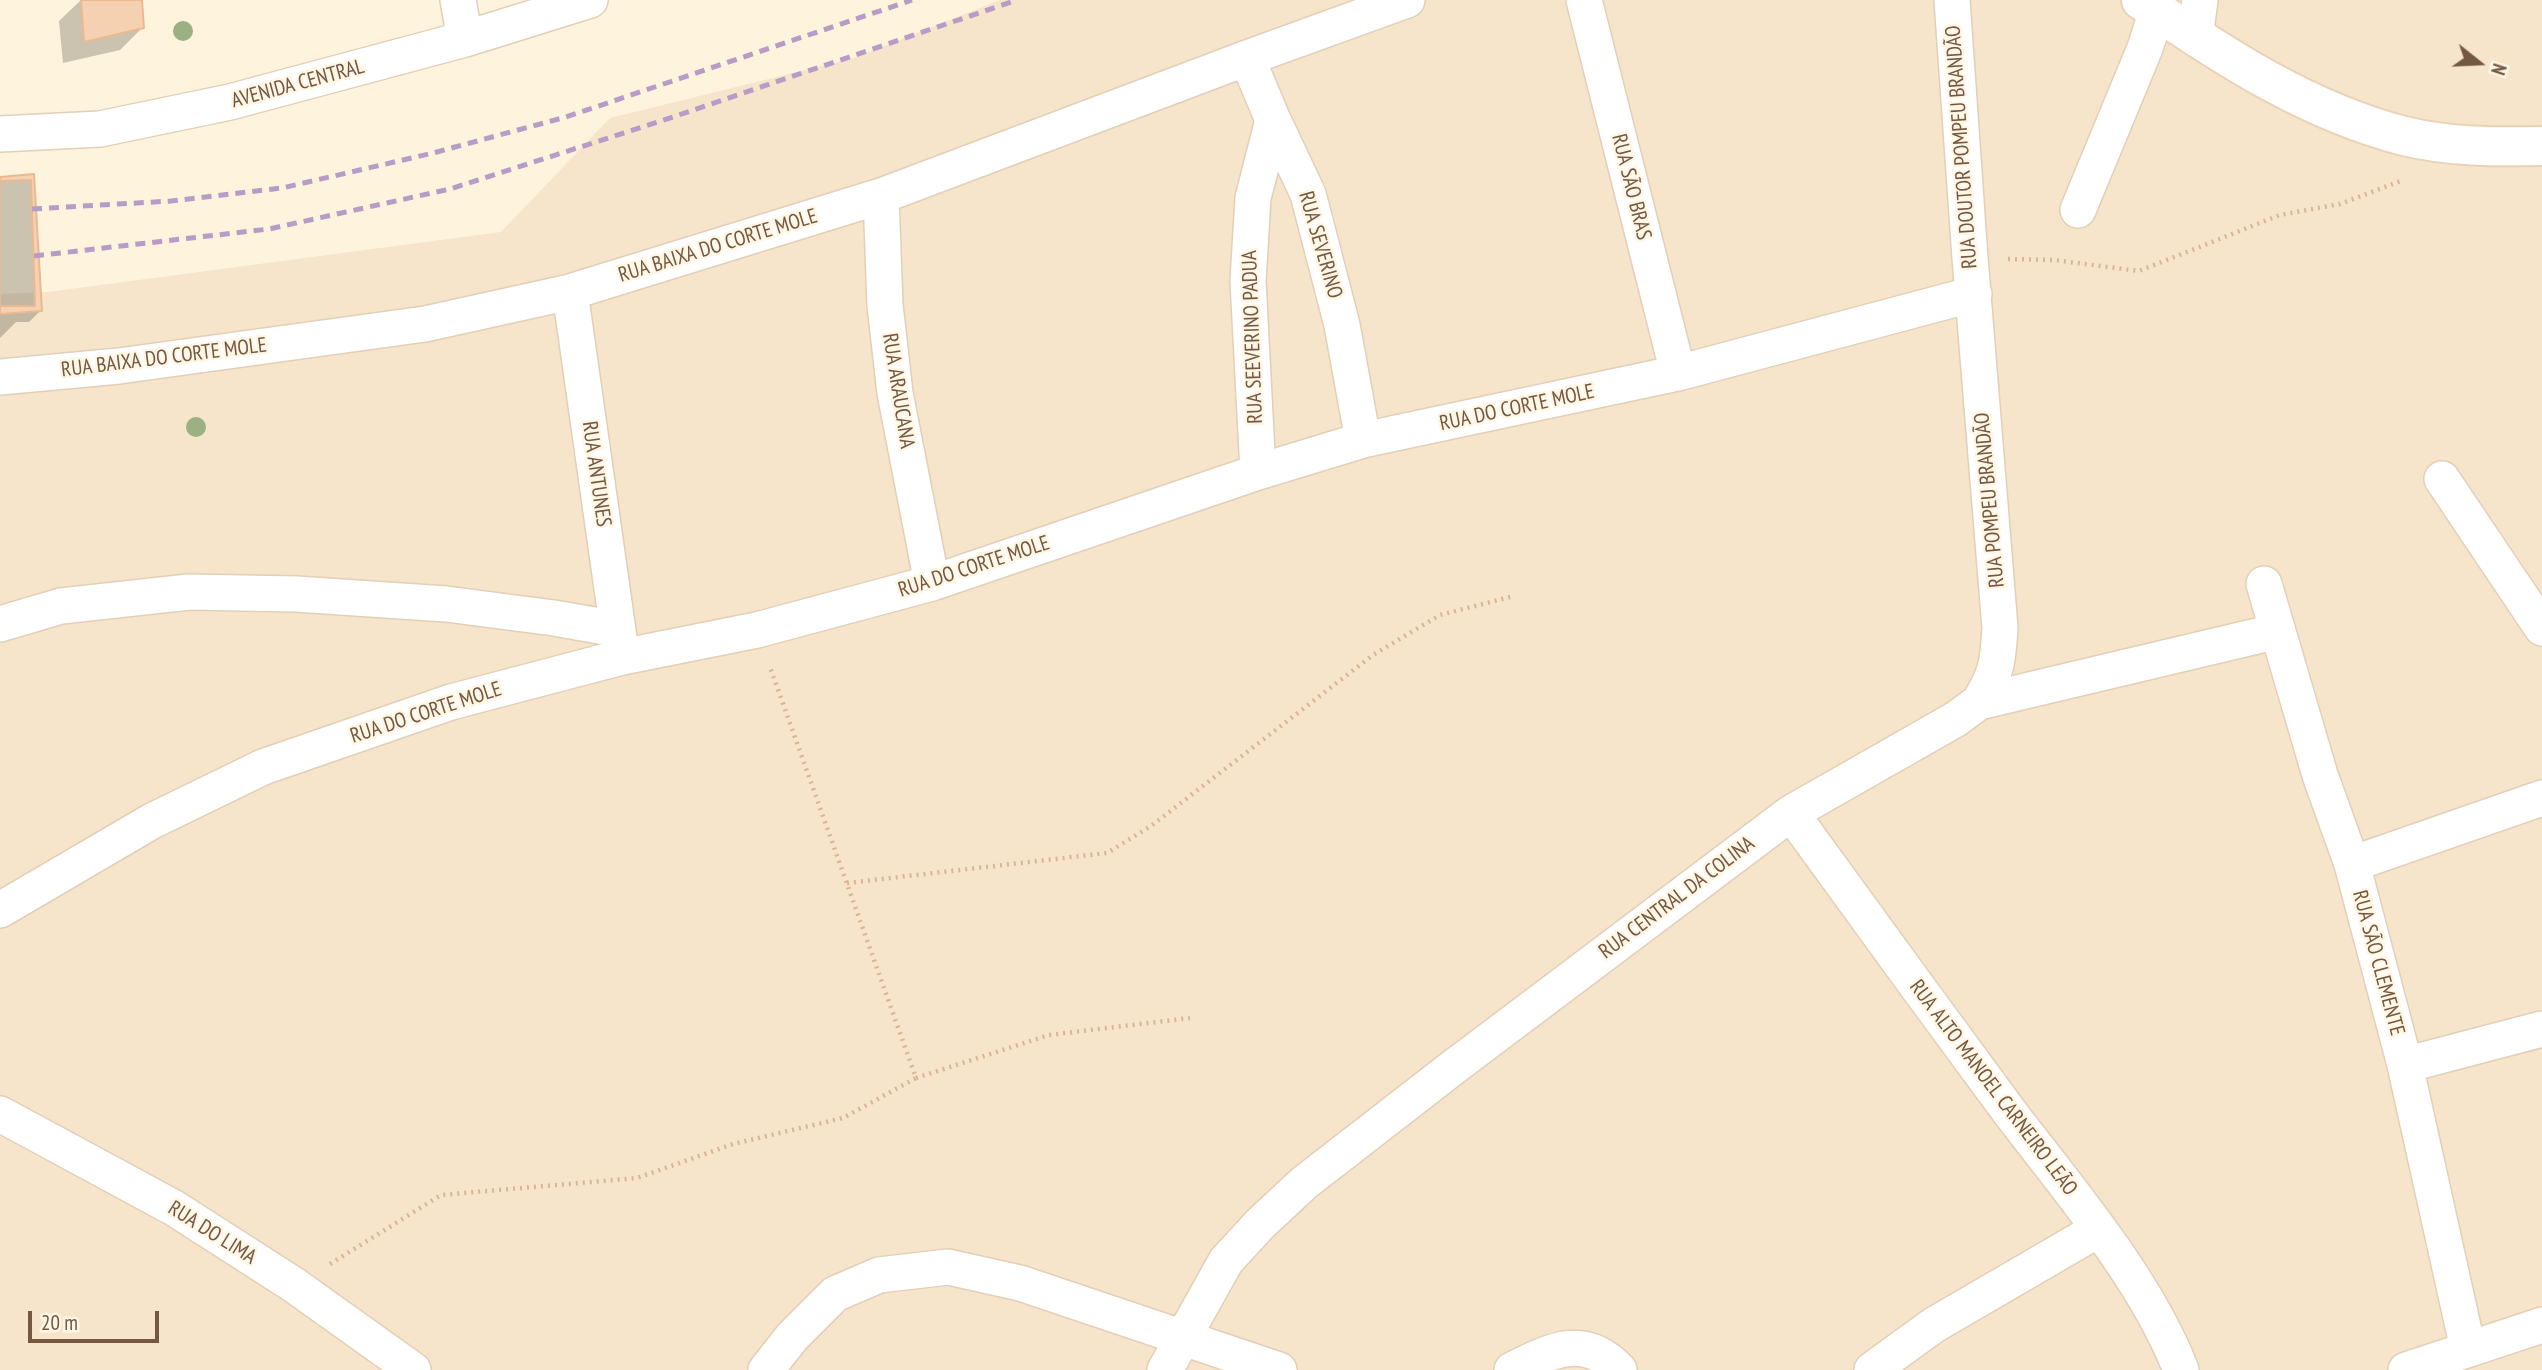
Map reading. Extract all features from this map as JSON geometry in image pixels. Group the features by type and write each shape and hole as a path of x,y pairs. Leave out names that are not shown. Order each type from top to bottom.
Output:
{"street":[{"path":"458,0 465,39"},
{"name":"AVENIDA CENTRAL","path":"0,134 113,126 230,102 465,39 590,0"},
{"name":"RUA BAIXA DO CORTE MOLE","path":"0,377 120,366 425,324 570,292 881,196 1408,0"},
{"name":"RUA SÃO BRAS","path":"1584,0 1678,373"},
{"name":"RUA DOUTOR POMPEU BRANDÃO","path":"1952,0 1969,258 1974,294"},
{"path":"2195,38 2200,0"},
{"path":"2078,209 2145,48 2149,6 2195,38 2276,85 2335,114 2406,136 2468,146 2542,146"},
{"name":"RUA SEVERINO","path":"1247,58 1308,194 1342,325 1363,440"},
{"name":"RUA SEEVERINO PADUA","path":"1258,472 1248,281 1253,198 1273,120"},
{"name":"RUA ARAUCANA","path":"881,196 885,305 895,393 933,583"},
{"name":"RUA ANTUNES","path":"570,292 620,643"},
{"name":"RUA DO CORTE MOLE","path":"0,910 152,821 263,767 620,643 757,630 933,583 1258,472 1363,440 1678,373 1974,294"},
{"name":"RUA POMPEU BRANDÃO","path":"1974,294 2000,628 1993,680 1979,702"},
{"path":"2442,479 2542,628"},
{"name":"RUA SÃO CLEMENTE","path":"2264,584 2320,775 2352,864 2405,1065 2468,1349"},
{"path":"0,624 61,606 189,592 296,594 446,604 554,618 620,643"},
{"name":"RUA CENTRAL DA COLINA","path":"1165,1370 1226,1261 1304,1182 1791,813 1956,719 1979,702 2278,631"},
{"path":"2352,864 2542,798"},
{"name":"RUA ALTO MANOEL CARNEIRO LEÃO","path":"1791,813 1960,1045 2099,1229 2170,1342 2181,1370"},
{"path":"2405,1065 2542,1029"},
{"name":"RUA DO LIMA","path":"0,1114 174,1208 294,1286 413,1370"},
{"path":"1872,1370 1934,1325 2099,1229"},
{"path":"766,1370 792,1337 835,1294 878,1275 948,1267 1020,1283 1279,1370"},
{"path":"2406,1370 2542,1325"},
{"path":"1512,1370 1563,1349 1580,1347 1594,1350 1609,1359 1619,1370"}],"path":[{"path":"1969,258 2054,260 2139,271 2280,215 2340,204 2405,179"},
{"path":"847,883 1107,853 1151,825 1373,655 1440,615 1514,596"},
{"path":"757,630 916,1079"},
{"path":"294,1286 441,1195 637,1178 733,1144 843,1118 916,1079 1049,1035 1190,1018"}],"shaded area":[{"path":"1000,0 2542,0 2542,1370 0,1370 0,294 48,292 501,232 610,118 854,58"}],"building":[{"path":"81,0 142,0 144,28 84,42"},
{"path":"34,174 42,311 0,314 0,177"},
{"path":"31,180 35,306 0,306 0,181"}],"railway":[{"path":"32,209 171,201 282,188 433,153 566,117 912,0"},
{"path":"34,256 269,229 450,189 661,121 1017,0"}]}
